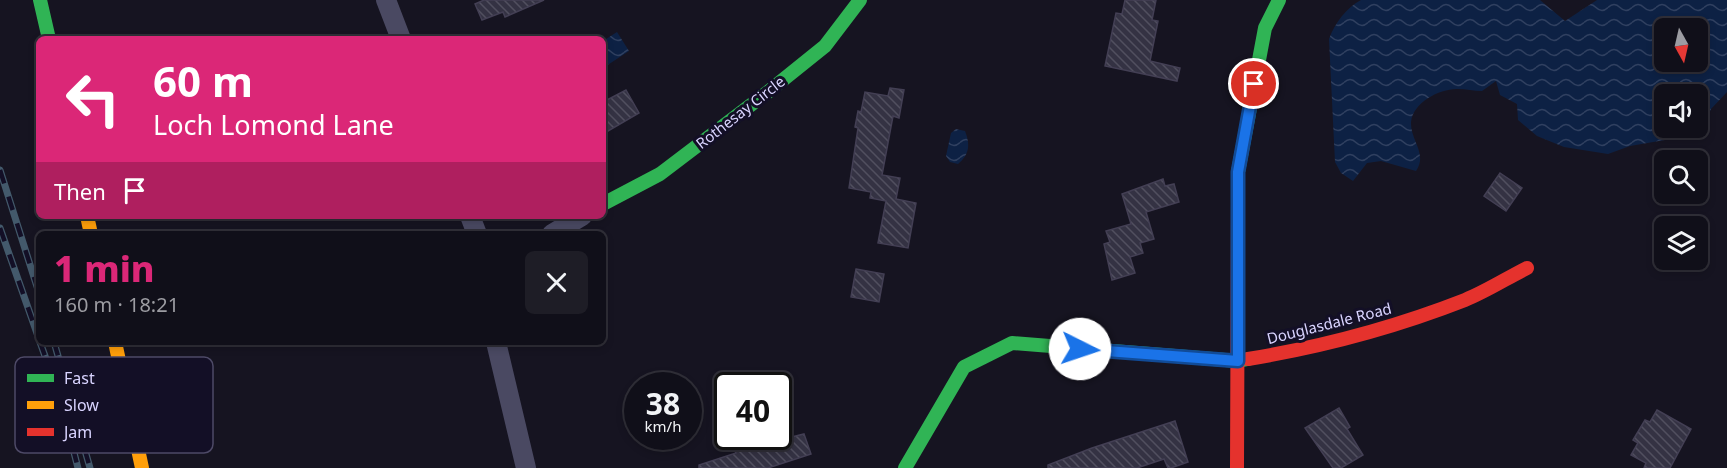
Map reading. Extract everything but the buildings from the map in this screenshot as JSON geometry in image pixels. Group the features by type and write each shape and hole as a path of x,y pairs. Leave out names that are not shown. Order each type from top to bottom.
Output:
{"main road":[{"path":"40,0 48,36"},
{"name":"Rothesay Circle","path":"606,202 660,174 764,95 825,46 860,0"},
{"path":"1237,468 1238,172 1265,28 1279,0"},
{"name":"Douglasdale Road","path":"905,468 964,367 1012,343 1238,361 1291,352 1396,324 1467,299 1527,268"},
{"path":"139,453 142,468"}],"street":[{"path":"386,0 400,36"},
{"path":"557,231 577,219"},
{"path":"497,345 526,468"}],"water":[{"path":"1361,0 1540,0 1565,21 1597,0 1727,0 1727,92 1711,109 1708,116 1708,84 1654,84 1654,138 1676,138 1630,146 1608,154 1564,147 1537,136 1518,120 1517,104 1500,95 1496,81 1482,91 1451,89 1429,98 1417,108 1413,115 1411,129 1420,159 1416,171 1381,161 1367,163 1353,181 1341,173 1335,162 1329,39 1334,27 1351,7"},
{"path":"617,32 629,51 606,66 606,39"},
{"path":"956,129 965,131 968,140 967,153 958,164 950,162 946,156 951,133"}],"railway":[{"path":"0,170 36,284"},
{"path":"0,228 36,330"},
{"path":"41,345 45,357"},
{"path":"55,345 58,357"},
{"path":"74,453 78,468"},
{"path":"86,453 90,468"}],"traffic: fast":[{"path":"40,0 48,36"},
{"path":"606,202 660,174 764,95 825,46 860,0"},
{"path":"1238,202 1238,172 1265,28 1279,0"},
{"path":"905,468 964,367 1012,343 1238,361 1248,359"}],"traffic: slow":[{"path":"88,219 90,231"},
{"path":"116,345 118,357"},
{"path":"139,453 142,468"}],"traffic: jam":[{"path":"1237,468 1238,202"},
{"path":"1248,359 1303,349 1412,319 1473,296 1527,268"}],"route":[{"path":"1080,349 1238,361 1238,172 1254,84"}]}
